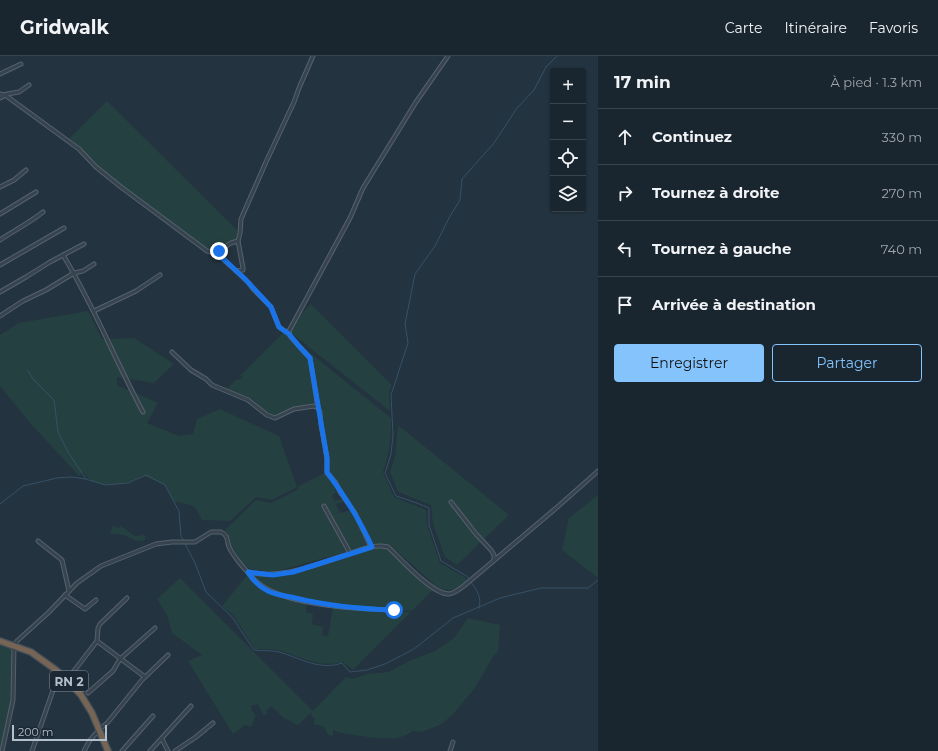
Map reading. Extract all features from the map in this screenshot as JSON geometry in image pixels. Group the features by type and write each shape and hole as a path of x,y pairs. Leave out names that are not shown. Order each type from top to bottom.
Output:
{"highway":[{"name":"RN 2","path":"0,641 14,645 36,655 59,672 67,680 81,695 92,713 108,751"}],"street":[{"path":"236,271 243,270 238,241 241,219 294,102 313,56"},
{"path":"289,334 299,311 350,218 363,188 416,102 448,56"},
{"path":"0,74 21,64"},
{"path":"0,98 5,95 19,92 29,85"},
{"path":"0,94 5,95 79,149 96,167 121,188 206,251 216,252 231,243 238,241"},
{"path":"0,187 14,180 26,170"},
{"path":"0,214 36,192"},
{"path":"0,240 20,227 26,225 43,212"},
{"path":"0,265 64,228"},
{"path":"0,292 26,278 50,262 84,244"},
{"path":"216,252 249,283 253,290 271,307 279,327 289,334 310,358 327,458 327,472 335,481 340,492 355,513 372,547"},
{"path":"63,255 94,311 128,384 143,412"},
{"path":"0,316 23,301 46,290 74,273 83,271 94,264"},
{"path":"94,311 136,290 160,275"},
{"path":"172,352 191,370 206,379 212,385 248,400 267,415 275,418 294,409 314,406 318,408"},
{"path":"248,572 273,575 286,573 350,553 381,546 388,547 424,581 437,590 448,594 460,589 598,471"},
{"path":"451,502 476,534 491,550 494,555 494,560"},
{"path":"324,506 350,553"},
{"path":"2,751 13,700 14,645 88,574 106,564 156,544 197,541 211,532 218,531 224,533 227,537 229,546 235,558 251,577 267,590 280,595 323,604 356,609 394,610"},
{"path":"38,541 62,560 69,591"},
{"path":"65,595 85,609 96,600"},
{"path":"67,680 97,640 98,628 100,624 127,598"},
{"path":"88,693 113,671 120,659 154,628"},
{"path":"97,640 145,677"},
{"path":"84,751 90,740 108,722 145,677 168,655"},
{"path":"32,751 59,672"},
{"path":"150,751 191,706"},
{"path":"122,751 153,716"},
{"path":"175,751 213,723"},
{"path":"162,739 168,751"},
{"path":"450,751 453,742"}],"green space":[{"path":"107,101 238,231 236,240 230,242 217,251 205,248 122,187 98,167 80,147 68,140"},
{"path":"311,304 392,385 389,392 390,411 286,329"},
{"path":"88,311 102,339 134,338 174,364 154,383 117,377 117,385 158,403 147,423 179,436 193,434 197,419 220,409 279,436 297,487 272,500 256,497 230,521 202,520 194,506 173,501 165,485 142,475 128,482 111,485 95,482 88,478 83,472 79,476 30,423 0,386 0,335 19,323"},
{"path":"284,332 391,418 390,445 383,472 394,497 426,510 427,525 440,563 466,578 467,581 463,584 453,590 436,586 390,545 372,543 353,505 341,492 339,484 330,472 322,412 318,405 295,407 274,416 264,410 252,399 226,390 237,379 240,380 243,377 240,376"},
{"path":"398,425 509,515 457,565 445,557 433,524 431,505 398,492 390,472 395,456"},
{"path":"325,473 334,484 336,493 332,495 334,501 342,499 344,502 336,504 340,513 351,510 368,546 274,572 250,569 241,562 231,545 230,539 225,530 256,500 271,503 297,490 299,486"},
{"path":"598,495 598,578 562,550 569,518"},
{"path":"113,525 118,528 121,526 136,536 145,535 145,540 136,541 123,535 110,533"},
{"path":"375,547 388,548 434,589 412,611 322,603 280,594 260,583 250,574 273,576"},
{"path":"248,574 253,581 267,591 282,597 307,602 306,612 313,614 312,624 323,627 322,635 328,636 333,607 356,610 411,612 353,670 343,662 334,664 317,663 277,650 255,649 233,615 222,606"},
{"path":"180,578 313,711 298,725 284,718 271,706 266,711 267,713 264,716 258,704 251,706 251,710 256,715 251,727 245,725 233,734 188,661 202,655 172,633 167,615 157,599"},
{"path":"468,618 500,625 498,651 474,689 454,713 442,724 422,732 412,731 398,738 379,738 341,733 333,730 333,736 328,735 324,727 313,724 315,719 310,714 346,677 353,679 367,674 389,672 409,661 435,651 453,639"},
{"path":"0,641 14,645 12,704 2,751 0,751"}],"waterway":[{"path":"469,579 441,561 429,525 429,508 396,496 385,473 391,454 393,435 391,395 408,343 405,324 415,274 435,246 460,200 462,179 494,143 517,108 534,90 546,67 557,56"},
{"path":"0,504 23,486 57,478 71,477 86,479 68,452 58,432 54,400 33,379 28,371"},
{"path":"86,479 105,485 128,483 146,475 165,485 179,511 181,536 195,563 206,592 232,617 254,650 279,652 318,665 326,666 342,663 350,672 367,670 385,664 414,649 453,618 500,598 541,588 588,588 598,580"},
{"path":"471,582 479,597 479,608"}],"route":[{"path":"219,251 216,252 229,266 249,283 253,290 271,307 279,327 289,334 310,358 327,458 327,472 335,481 340,492 351,506 372,547 293,572 273,575 248,572 251,577 267,590 280,595 356,609 394,610"}]}
